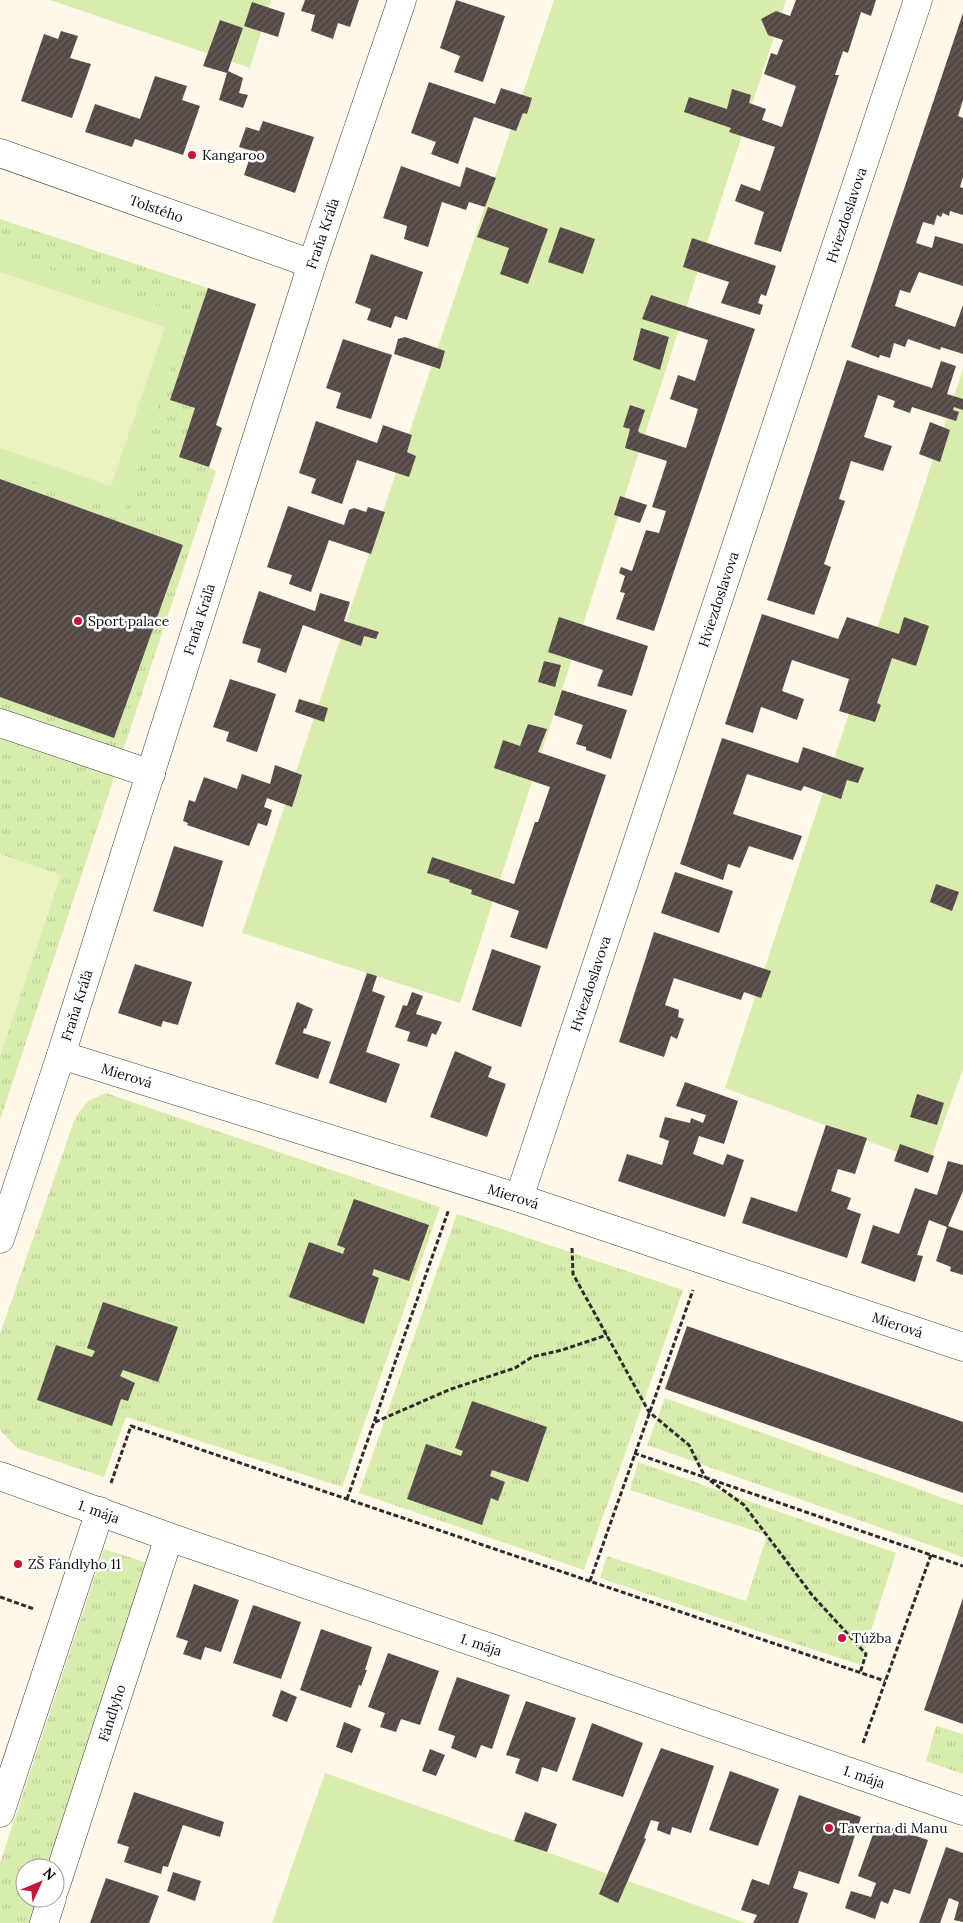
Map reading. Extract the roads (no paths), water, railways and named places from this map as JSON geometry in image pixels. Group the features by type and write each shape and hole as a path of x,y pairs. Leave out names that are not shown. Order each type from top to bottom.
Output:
{"street":[{"name":"Fraňa Kráľa","path":"0,1239 61,1056 312,264 402,0"},
{"name":"Hviezdoslavova","path":"519,1198 918,0"},
{"name":"Tolstého","path":"0,153 312,264"},
{"path":"0,723 151,774"},
{"name":"Mierová","path":"61,1056 519,1198 963,1347"},
{"name":"1. mája","path":"0,1476 104,1501 169,1538 963,1810"},
{"path":"0,1813 104,1501"},
{"name":"Fándlyho","path":"65,1858 169,1538"},
{"path":"44,1923 49,1908"}],"place":[{"name":"Kangaroo","path":"192,155"},
{"name":"Sport palace","path":"78,621"},
{"name":"ZŠ Fándlyho 11","path":"18,1564"},
{"name":"Túžba","path":"842,1638"},
{"name":"Taverna di Manu","path":"829,1828"}]}
